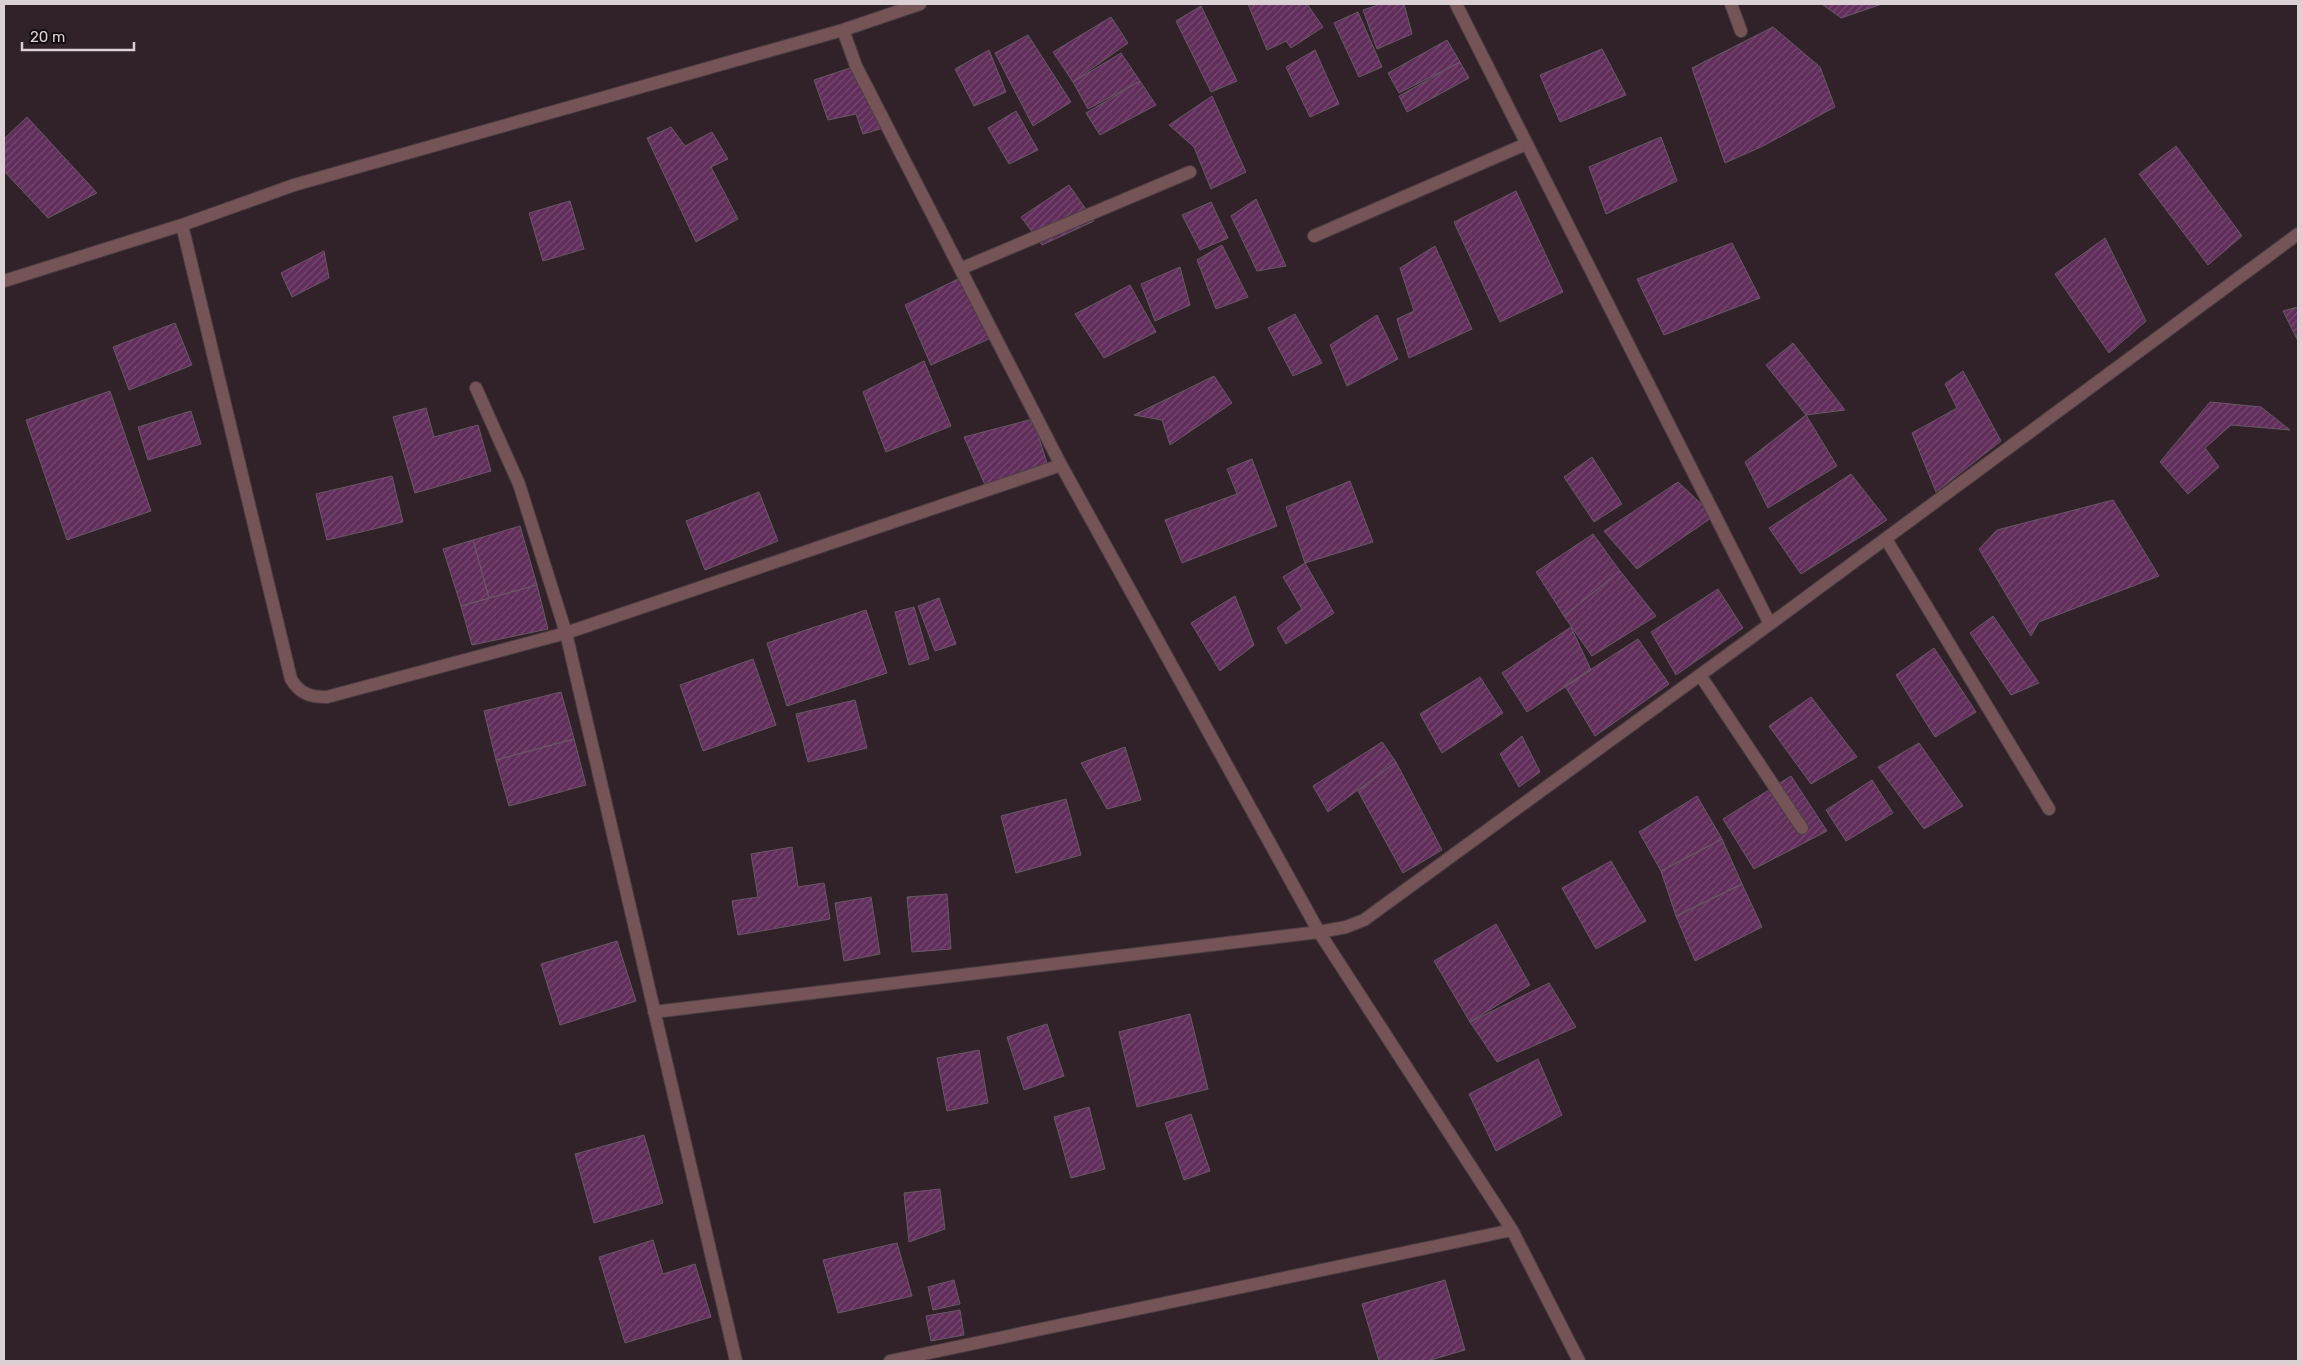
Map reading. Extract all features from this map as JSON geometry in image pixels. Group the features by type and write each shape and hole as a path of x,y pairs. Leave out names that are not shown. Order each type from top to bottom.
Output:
{"street":[{"path":"4,281 182,225 294,185 842,30 920,4"},
{"path":"1456,4 1770,624"},
{"path":"1731,4 1741,31"},
{"path":"842,30 856,66 1061,464 1319,932 1512,1230 1579,1361"},
{"path":"1314,236 1526,144"},
{"path":"960,269 1190,172"},
{"path":"182,225 291,679 297,688 306,695 327,697 566,633 1061,464"},
{"path":"654,1012 1319,932 1346,927 1364,920 1886,539 2298,234"},
{"path":"476,388 520,484 566,633 736,1361"},
{"path":"1886,539 2049,809"},
{"path":"1700,675 1802,828"},
{"path":"890,1361 1512,1230"}],"building":[{"path":"1248,4 1307,4 1323,27 1291,48 1286,41 1267,50"},
{"path":"1381,4 1404,4 1412,34 1377,49 1363,10"},
{"path":"1822,4 1882,4 1841,18"},
{"path":"1201,6 1237,81 1211,92 1176,21"},
{"path":"1358,12 1382,67 1359,77 1334,23"},
{"path":"1111,17 1128,43 1073,82 1053,52"},
{"path":"1773,27 1820,67 1835,107 1763,146 1725,163 1692,68"},
{"path":"1028,35 1071,102 1033,126 995,53"},
{"path":"1447,40 1460,62 1399,93 1388,73"},
{"path":"1602,49 1626,95 1560,122 1540,75"},
{"path":"989,50 1006,92 974,106 955,69"},
{"path":"1315,50 1339,104 1310,117 1286,67"},
{"path":"1121,53 1140,81 1088,109 1073,82"},
{"path":"1460,62 1469,78 1407,112 1399,96"},
{"path":"856,66 887,127 863,134 856,114 828,120 814,80"},
{"path":"1140,81 1156,105 1100,135 1086,113"},
{"path":"1212,96 1246,172 1211,189 1194,147 1169,125"},
{"path":"1016,111 1038,150 1009,164 988,128"},
{"path":"27,117 97,193 48,218 4,171 4,139"},
{"path":"671,127 685,146 712,132 728,159 711,167 738,219 696,242 647,138"},
{"path":"1661,137 1677,181 1606,214 1589,167"},
{"path":"2176,146 2242,236 2208,265 2139,174"},
{"path":"1069,185 1094,221 1042,245 1021,217"},
{"path":"1516,191 1563,292 1500,322 1454,222"},
{"path":"1256,199 1286,266 1257,271 1231,216"},
{"path":"570,201 584,249 543,261 529,213"},
{"path":"1211,202 1228,238 1200,250 1182,215"},
{"path":"2105,238 2146,321 2109,353 2055,274"},
{"path":"1732,243 1760,298 1664,335 1637,279"},
{"path":"1222,245 1248,297 1216,309 1197,260"},
{"path":"1435,246 1472,329 1409,358 1397,319 1414,311 1400,268"},
{"path":"324,251 329,278 292,297 281,273"},
{"path":"1180,267 1190,305 1155,321 1141,284"},
{"path":"960,278 991,338 931,365 905,305"},
{"path":"1130,285 1156,332 1104,358 1075,314"},
{"path":"2298,307 2298,341 2283,311"},
{"path":"1295,314 1322,363 1293,376 1268,328"},
{"path":"1377,315 1398,359 1347,386 1330,345"},
{"path":"175,323 192,365 129,390 113,347"},
{"path":"1793,343 1845,410 1806,415 1766,365"},
{"path":"924,361 951,426 886,452 863,392"},
{"path":"1963,371 2001,441 1936,492 1912,433 1957,408 1945,384"},
{"path":"1214,376 1232,403 1170,445 1162,420 1134,415"},
{"path":"110,391 151,511 67,540 26,420"},
{"path":"2210,402 2261,407 2290,430 2231,425 2205,448 2219,467 2188,494 2160,462"},
{"path":"426,408 434,437 478,425 491,471 415,493 393,417"},
{"path":"191,411 201,444 148,460 138,427"},
{"path":"1806,415 1837,466 1768,508 1745,462"},
{"path":"1033,419 1047,463 985,485 964,437"},
{"path":"1592,457 1622,504 1594,522 1564,477"},
{"path":"1252,459 1277,526 1182,563 1165,520 1237,494 1227,469"},
{"path":"1851,474 1887,520 1801,574 1769,528"},
{"path":"392,476 403,522 327,540 316,494"},
{"path":"1350,481 1373,542 1305,563 1286,507"},
{"path":"1678,482 1714,516 1637,569 1604,531"},
{"path":"759,492 778,541 705,570 686,521"},
{"path":"2113,500 2159,576 2039,622 2031,636 1979,549 1997,530"},
{"path":"520,526 537,585 489,598 473,540"},
{"path":"1593,534 1620,571 1564,616 1536,572"},
{"path":"473,540 489,598 461,606 443,549"},
{"path":"1305,563 1334,613 1286,644 1277,628 1302,609 1283,577"},
{"path":"1620,571 1656,616 1592,656 1564,616"},
{"path":"537,585 548,629 472,645 461,606"},
{"path":"1718,589 1743,628 1676,675 1651,632"},
{"path":"1235,596 1254,645 1220,671 1191,623"},
{"path":"939,598 956,644 935,651 918,606"},
{"path":"914,607 929,659 909,665 895,612"},
{"path":"866,610 887,673 787,706 767,643"},
{"path":"1993,616 2039,683 2011,695 1970,633"},
{"path":"1571,627 1591,670 1527,712 1502,673"},
{"path":"1638,639 1669,684 1595,736 1565,686"},
{"path":"1934,648 1976,712 1935,737 1896,675"},
{"path":"753,659 776,725 703,751 680,685"},
{"path":"1480,677 1503,713 1442,753 1420,714"},
{"path":"561,692 574,739 496,760 484,711"},
{"path":"1811,697 1857,757 1811,784 1769,726"},
{"path":"855,700 867,748 808,762 796,714"},
{"path":"1522,736 1540,772 1519,787 1500,754"},
{"path":"574,739 586,785 509,806 496,760"},
{"path":"1382,742 1396,762 1328,812 1313,786"},
{"path":"1919,743 1963,806 1924,829 1878,767"},
{"path":"1125,747 1141,800 1107,809 1081,763"},
{"path":"1396,762 1442,850 1403,873 1358,791"},
{"path":"1791,776 1827,831 1754,869 1723,819"},
{"path":"1872,780 1893,813 1846,841 1826,810"},
{"path":"1697,796 1722,839 1661,871 1639,832"},
{"path":"1066,799 1081,855 1016,873 1001,816"},
{"path":"1722,839 1742,884 1676,916 1661,871"},
{"path":"792,847 798,887 824,883 830,919 738,935 732,901 758,897 751,854"},
{"path":"1611,861 1646,921 1596,949 1562,888"},
{"path":"1742,884 1762,927 1695,961 1676,916"},
{"path":"947,894 951,949 912,952 907,897"},
{"path":"871,897 880,954 844,961 835,903"},
{"path":"1496,924 1530,985 1470,1022 1434,961"},
{"path":"617,941 636,1001 560,1025 541,964"},
{"path":"1549,983 1576,1027 1497,1062 1470,1022"},
{"path":"1190,1014 1208,1089 1137,1107 1119,1032"},
{"path":"1047,1024 1064,1076 1024,1090 1007,1037"},
{"path":"979,1050 988,1103 947,1111 937,1058"},
{"path":"1538,1059 1562,1115 1496,1151 1469,1094"},
{"path":"1089,1107 1105,1169 1071,1178 1054,1117"},
{"path":"1191,1114 1210,1171 1184,1180 1165,1123"},
{"path":"644,1135 663,1203 594,1223 575,1154"},
{"path":"940,1189 945,1229 909,1242 904,1193"},
{"path":"653,1240 663,1274 695,1264 711,1317 625,1343 599,1257"},
{"path":"897,1243 912,1296 838,1313 823,1260"},
{"path":"954,1280 960,1304 933,1310 928,1287"},
{"path":"1445,1280 1465,1350 1427,1361 1379,1361 1362,1304"},
{"path":"960,1310 964,1335 931,1341 926,1316"}]}
